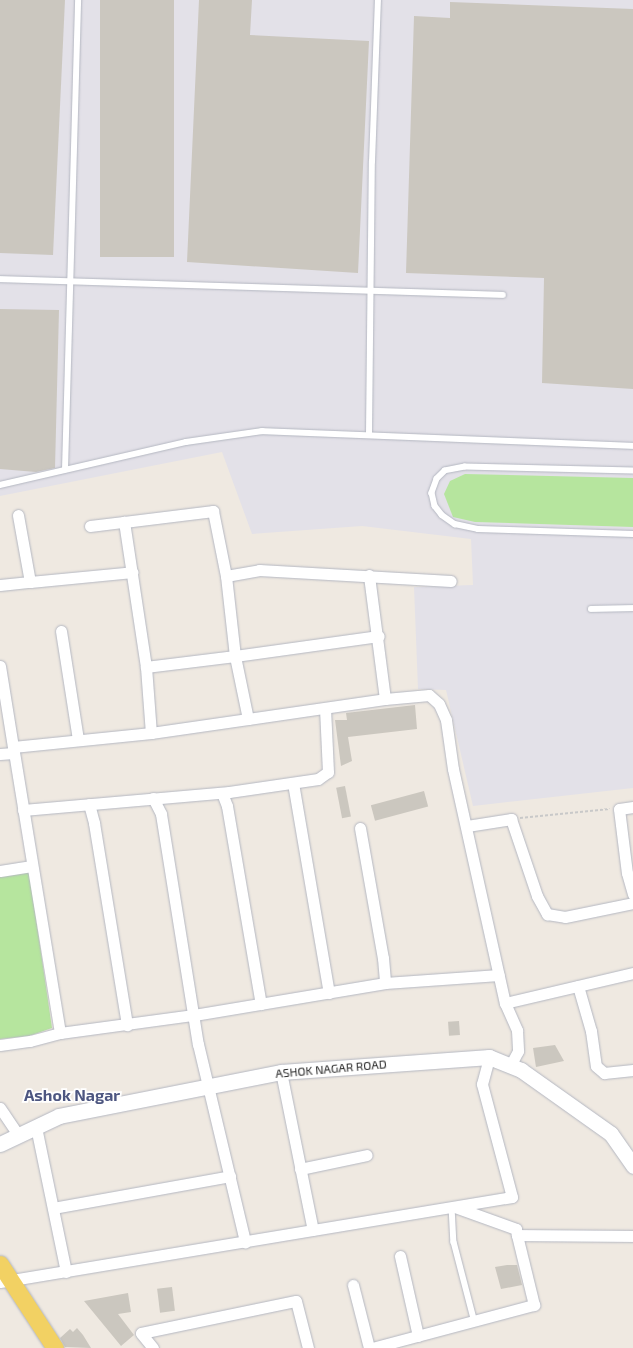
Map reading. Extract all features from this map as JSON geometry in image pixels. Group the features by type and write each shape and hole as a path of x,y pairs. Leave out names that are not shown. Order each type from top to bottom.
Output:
{"main road":[{"path":"0,1264 3,1284 41,1348"},
{"path":"3,1284 55,1348"}],"street":[{"path":"90,526 213,511 226,576 235,656 248,720"},
{"path":"18,515 30,582"},
{"path":"124,522 133,572 146,667 151,733"},
{"path":"226,576 259,570 369,575 451,581"},
{"path":"0,585 133,572"},
{"path":"369,575 385,699"},
{"path":"61,631 78,740"},
{"path":"146,667 378,636"},
{"path":"0,666 4,714 13,750 60,1033"},
{"path":"0,754 13,750 78,740 151,733 385,699 429,695 439,704 446,720 453,769 467,826 498,976 505,1003 517,1030 518,1051 510,1066"},
{"path":"23,810 222,793 293,784 318,779 328,772 325,708"},
{"path":"293,784 329,993"},
{"path":"222,793 228,806 261,1004"},
{"path":"153,798 161,814 198,1044 245,1242"},
{"path":"89,804 94,823 127,1025"},
{"path":"633,807 619,808 627,873 633,894"},
{"path":"467,826 511,819 537,896 547,914 564,917 633,903"},
{"path":"360,828 383,958 385,983"},
{"path":"0,871 32,866"},
{"path":"505,1003 633,973"},
{"path":"0,1045 30,1042 60,1033 194,1015 385,983 498,976"},
{"path":"578,986 591,1031 596,1066 604,1073 633,1070"},
{"path":"3,1284 66,1272 512,1197 482,1084 489,1057"},
{"name":"ASHOK NAGAR ROAD","path":"0,1144 59,1116 281,1072 489,1057 521,1070 611,1134 629,1153 633,1166"},
{"path":"281,1072 313,1230"},
{"path":"0,1108 18,1135"},
{"path":"36,1126 66,1272"},
{"path":"300,1169 368,1155"},
{"path":"53,1208 230,1176"},
{"path":"372,1348 474,1319 534,1305 516,1229 453,1207"},
{"path":"517,1235 633,1236"},
{"path":"400,1256 418,1336"},
{"path":"353,1285 369,1348"},
{"path":"153,1348 141,1333 296,1301 308,1348"}],"lane":[{"path":"65,470 69,281 78,0"},
{"path":"369,434 370,290 378,0"},
{"path":"0,279 503,294"},
{"path":"0,486 186,442 262,431 369,434 633,446"},
{"path":"633,471 465,467 445,471 437,479 432,493 435,506 442,514 455,524 478,529 633,534"},
{"path":"591,609 633,608"},
{"path":"453,1207 454,1242 474,1319"}],"path":[{"path":"511,819 619,808"}],"shaded area":[{"path":"0,0 633,0 633,788 473,806 446,690 418,689 414,587 473,585 471,539 362,526 252,534 222,452 0,496"}],"green space":[{"path":"465,474 633,478 633,527 475,522 453,517 444,494 450,481"},
{"path":"29,870 52,1028 29,1036 0,1039 0,875"}],"building":[{"path":"0,0 65,0 53,255 0,253"},
{"path":"100,0 174,0 174,257 100,257"},
{"path":"199,0 252,0 250,35 369,41 358,273 187,262"},
{"path":"450,2 633,9 633,389 542,383 544,278 406,273 414,16 450,18"},
{"path":"0,309 59,310 55,468 36,472 0,469"},
{"path":"415,705 417,729 348,737 352,761 341,766 335,720 347,720 346,713"},
{"path":"345,786 351,816 342,818 336,788"},
{"path":"424,791 428,806 375,821 371,805"},
{"path":"459,1021 460,1035 449,1036 448,1022"},
{"path":"555,1045 564,1061 536,1067 533,1048"},
{"path":"517,1265 522,1285 501,1289 495,1267"},
{"path":"172,1287 175,1311 160,1313 157,1289"},
{"path":"128,1293 131,1312 118,1314 134,1335 121,1346 84,1301"},
{"path":"77,1328 91,1348 65,1347 60,1338 70,1329 73,1332"}],"district":[{"name":"Ashok Nagar","path":"72,1095"}]}
